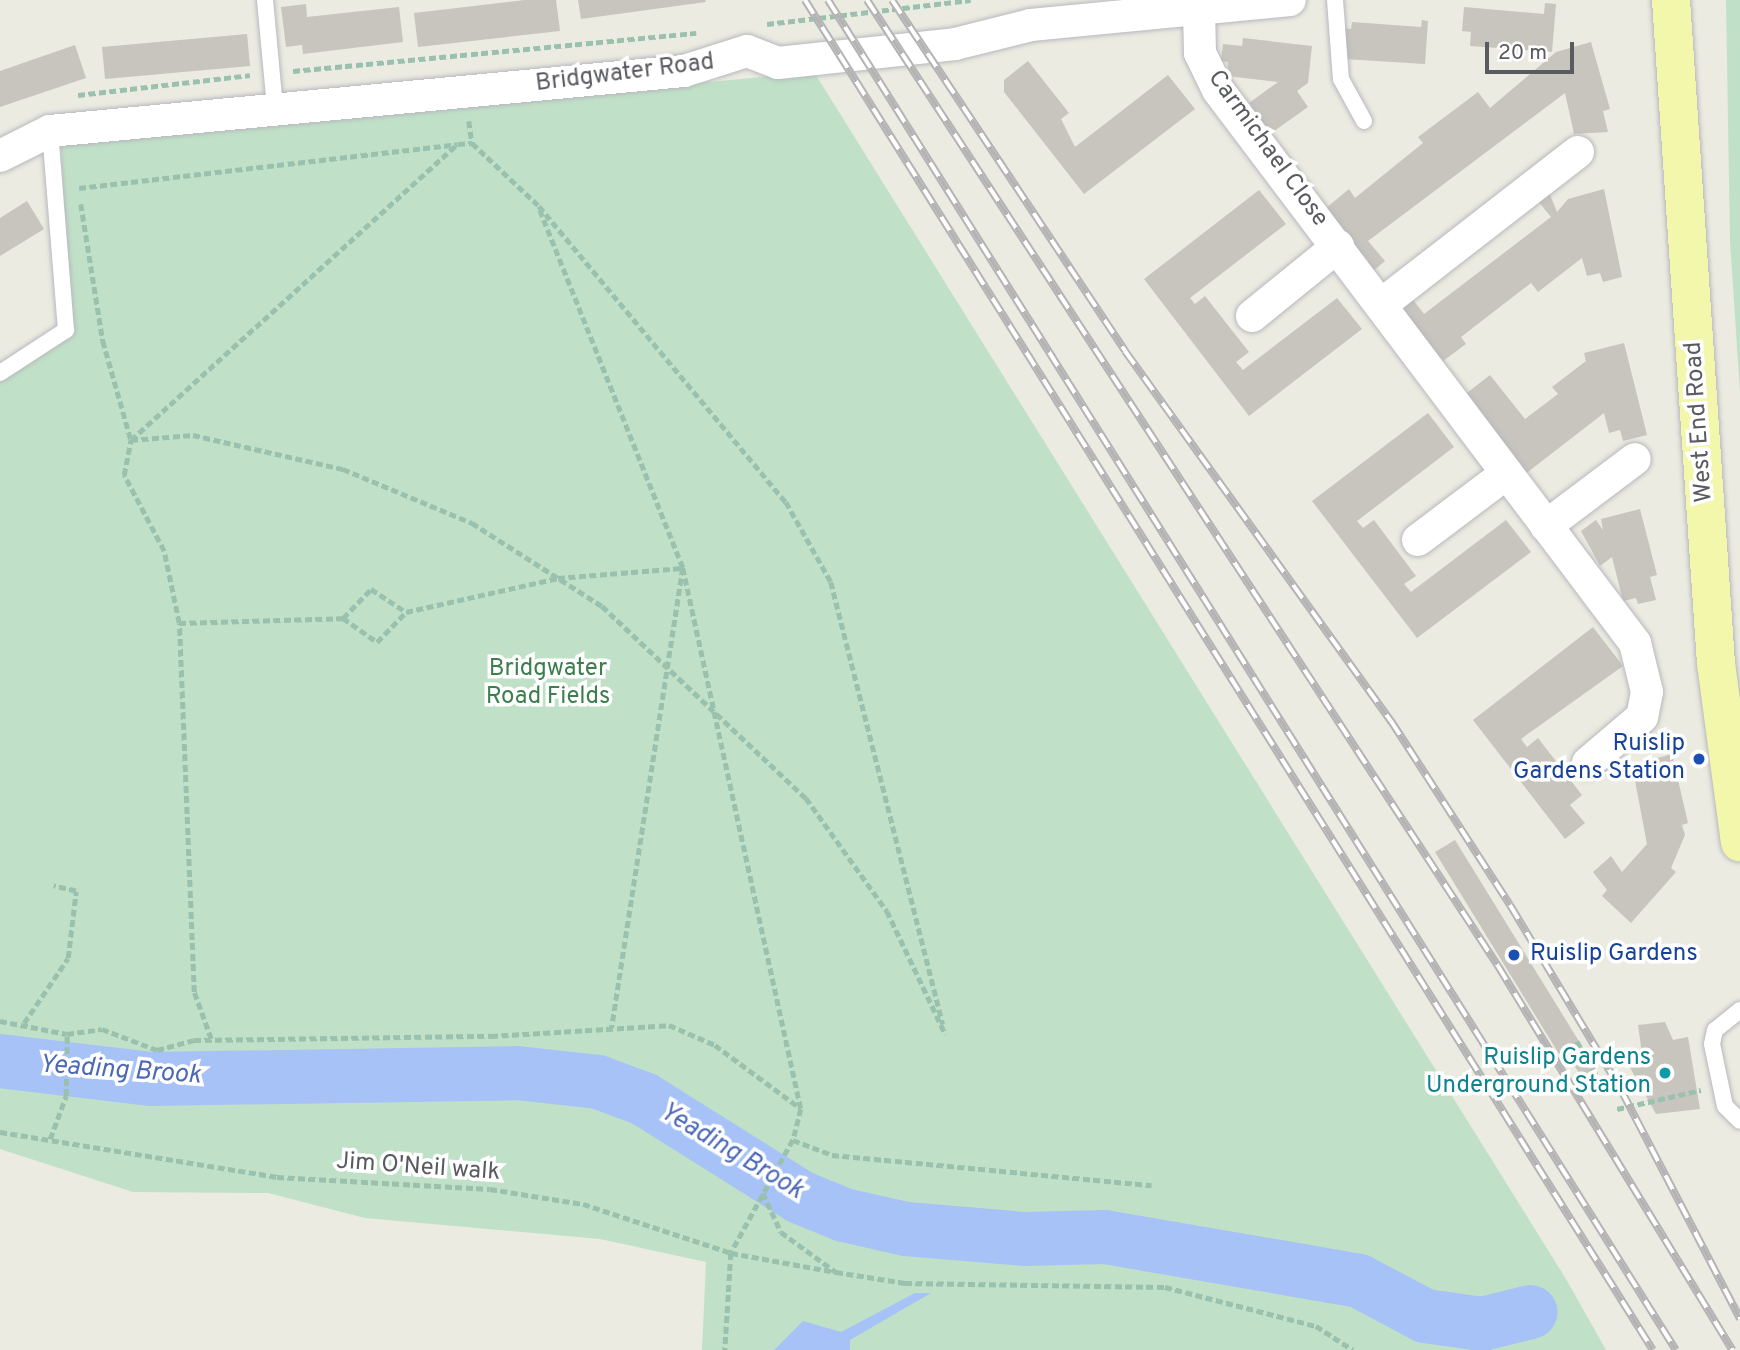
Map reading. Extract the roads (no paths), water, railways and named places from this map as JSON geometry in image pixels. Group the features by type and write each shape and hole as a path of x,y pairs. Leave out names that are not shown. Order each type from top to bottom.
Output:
{"main road":[{"name":"West End Road","path":"1671,0 1716,663 1740,842"}],"street":[{"name":"Bridgwater Road","path":"0,156 50,131 724,63 747,51 778,63 955,44 1059,24 1290,0"},
{"name":"Carmichael Close","path":"1199,9 1200,53 1218,90 1382,304 1634,643 1647,692 1642,717 1588,763"},
{"path":"1382,304 1578,152"},
{"name":"Carmichael Close","path":"1252,316 1338,246"},
{"path":"1546,526 1635,459"},
{"path":"1418,540 1507,473"}],"lane":[{"path":"265,0 275,108"},
{"path":"1335,0 1341,79 1364,121"},
{"path":"0,373 66,330 50,131"},
{"path":"1740,1010 1715,1030 1712,1044 1725,1105 1740,1121"}],"water":[{"path":"915,1293 931,1293 850,1340 850,1350 774,1350 803,1321 841,1332"}],"waterway":[{"name":"Yeading Brook","path":"0,1061 152,1079 517,1073 598,1082 644,1099 800,1197 844,1215 906,1229 1026,1239 1105,1237 1359,1281 1425,1316 1482,1324 1531,1312"},
{"name":"Yeading Brook","path":"1451,1320 1478,1350"}],"railway":[{"path":"805,0 1653,1350"},
{"path":"828,0 1676,1350"},
{"path":"867,0 1498,966 1732,1350"},
{"path":"892,0 1125,351 1391,721 1510,905 1621,1090 1740,1319"}],"place":[{"name":"Ruislip Gardens Station","path":"1699,759"},
{"name":"Ruislip Gardens","path":"1514,955"},
{"name":"Ruislip Gardens Underground Station","path":"1665,1073"}],"park label":[{"name":"Bridgwater Road Fields","path":"548,684"}]}
